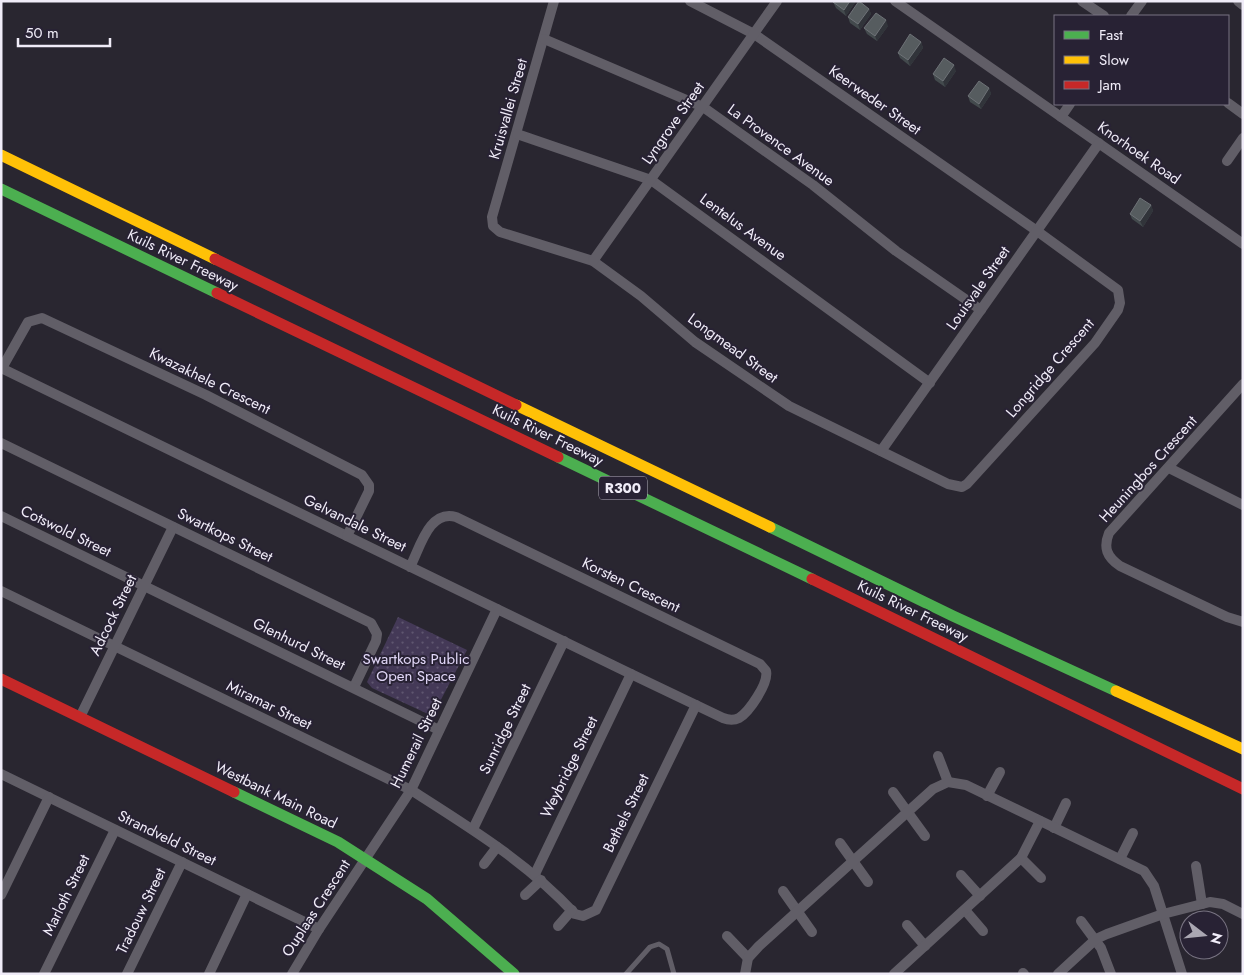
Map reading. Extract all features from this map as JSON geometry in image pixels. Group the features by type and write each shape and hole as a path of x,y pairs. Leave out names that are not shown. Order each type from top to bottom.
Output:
{"main road":[{"name":"Kuils River Freeway","path":"1,155 953,616 1243,749"},
{"name":"Kuils River Freeway","path":"1,189 939,640 1243,789"},
{"name":"Westbank Main Road","path":"1,679 338,842 366,858 427,899 514,974"}],"street":[{"name":"Kruisvallei Street","path":"493,226 492,217 554,1"},
{"name":"Keerweder Street","path":"690,1 754,34 1037,231"},
{"name":"Lyngrove Street","path":"594,261 778,1"},
{"name":"Knorhoek Road","path":"895,1 1243,244"},
{"path":"1082,1 1103,15"},
{"path":"1133,15 1142,1"},
{"path":"1238,1 1243,5"},
{"name":"La Provence Avenue","path":"544,39 703,107 813,185 896,251 981,310"},
{"path":"1229,104 1243,114"},
{"path":"1061,117 1069,105"},
{"name":"Lentelus Avenue","path":"517,134 651,180 930,383"},
{"path":"1227,161 1243,138"},
{"name":"Louisvale Street","path":"881,451 1099,143"},
{"name":"Longmead Street","path":"493,226 500,232 594,261 641,296 695,342 782,401 948,484 962,487"},
{"name":"Longridge Crescent","path":"962,487 972,480 1095,343 1120,303 1120,296 1116,288 1037,231"},
{"name":"Kwazakhele Crescent","path":"2,368 28,322 42,318 206,395 362,475 369,485 369,491 347,536"},
{"name":"Gelvandale Street","path":"2,368 696,705"},
{"name":"Heuningbos Crescent","path":"1243,384 1109,533 1106,544 1108,556 1120,566 1227,617 1243,622"},
{"name":"Swartkops Street","path":"1,443 371,623 378,634 354,687"},
{"path":"1169,468 1243,505"},
{"name":"Korsten Crescent","path":"410,567 431,524 439,517 450,515 760,664 766,671 767,679 764,686 744,714 737,718 726,719 696,705"},
{"name":"Cotswold Street","path":"1,516 144,586"},
{"name":"Adcock Street","path":"80,718 173,527"},
{"name":"Glenhurd Street","path":"144,586 440,730"},
{"name":"Miramar Street","path":"1,592 411,790"},
{"name":"Humerail Street","path":"366,858 411,790 497,609"},
{"name":"Sunridge Street","path":"473,829 564,641"},
{"name":"Weybridge Street","path":"538,877 631,674"},
{"name":"Bethels Street","path":"572,910 584,916 596,910 696,705"},
{"path":"938,756 948,782"},
{"path":"987,796 1000,772"},
{"name":"Strandveld Street","path":"1,774 319,929"},
{"path":"745,974 748,958 933,789 948,782 966,785 1148,874 1182,974"},
{"path":"411,790 473,829 538,877 572,910 558,926"},
{"path":"893,792 925,836"},
{"path":"1,895 49,797"},
{"path":"1054,828 1066,803"},
{"path":"894,974 1021,858 1040,821"},
{"name":"Marloth Street","path":"44,974 115,830"},
{"path":"1120,859 1132,833"},
{"path":"840,842 868,882"},
{"path":"484,864 497,846"},
{"name":"Ouplaas Crescent","path":"292,974 366,858"},
{"path":"1021,858 1041,878"},
{"name":"Tradouw Street","path":"127,974 182,862"},
{"path":"1196,866 1202,904"},
{"path":"961,875 980,896"},
{"path":"525,895 538,877"},
{"path":"783,891 812,932"},
{"path":"209,974 247,894"},
{"path":"1058,974 1096,939 1121,928 1163,914 1202,904 1219,903 1243,914"},
{"path":"965,910 983,931"},
{"path":"1081,921 1102,948 1110,974"},
{"path":"907,925 925,946"},
{"path":"727,936 748,958"}],"lane":[{"path":"626,974 650,948 658,944 667,949 674,974"}],"green space":[{"name":"Swartkops Public Open Space","path":"398,617 467,650 434,713 428,714 372,688 367,682"}],"building":[{"path":"834,1 850,1 844,10"},
{"path":"859,1 869,9 858,24 848,17"},
{"path":"876,13 886,20 875,36 864,28"},
{"path":"910,34 921,42 908,60 898,53"},
{"path":"944,58 954,65 943,81 933,74"},
{"path":"979,81 989,88 979,104 968,96"},
{"path":"1140,198 1151,205 1140,221 1130,214"}],"traffic: fast":[{"path":"1,189 217,293"},
{"path":"558,457 812,579"},
{"path":"770,527 953,616 1116,691"},
{"path":"234,792 338,842 427,899 514,974"}],"traffic: slow":[{"path":"1,155 215,259"},
{"path":"516,405 770,527"},
{"path":"1116,691 1243,749"}],"traffic: jam":[{"path":"215,259 516,405"},
{"path":"217,293 558,457"},
{"path":"812,579 1243,789"},
{"path":"1,679 234,792"}]}
